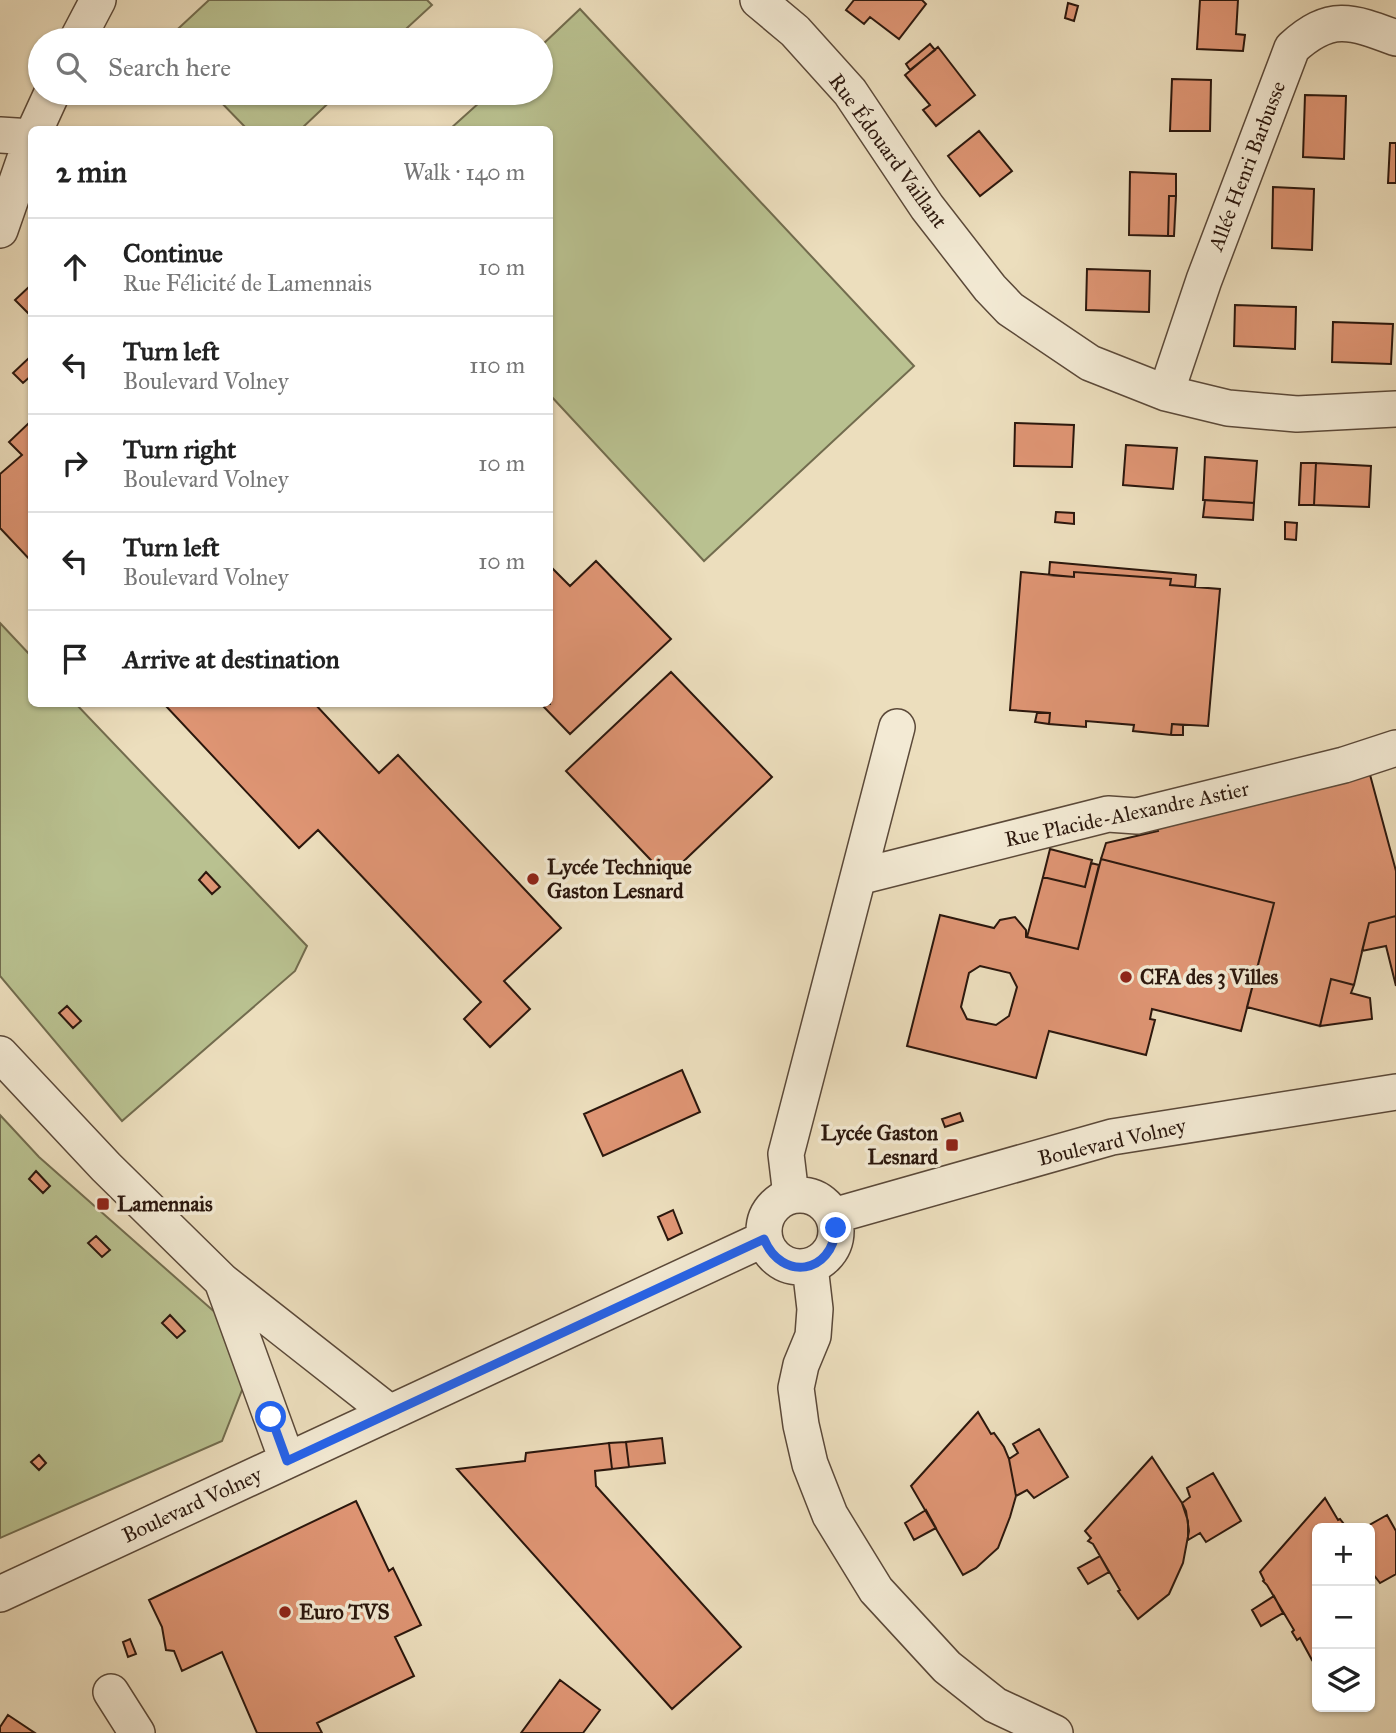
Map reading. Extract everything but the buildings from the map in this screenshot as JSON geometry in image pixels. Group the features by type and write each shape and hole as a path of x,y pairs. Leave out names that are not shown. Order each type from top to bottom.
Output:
{"street":[{"path":"83,28 98,0"},
{"name":"Rue Édouard Vaillant","path":"758,0 795,31 850,92 928,207 990,288 1010,309 1090,363 1166,393 1228,408 1297,414 1396,409"},
{"name":"Allée Henri Barbusse","path":"1166,393 1204,280 1292,48 1309,32 1334,23 1366,27 1396,38"},
{"path":"37,126 46,105"},
{"path":"0,135 28,137"},
{"path":"2,218 28,148"},
{"path":"791,1195 786,1154 897,727"},
{"name":"Rue Placide-Alexandre Astier","path":"858,877 1108,814 1138,816 1344,765 1396,748"},
{"path":"0,1054 106,1167 222,1282 390,1413"},
{"name":"Boulevard Volney","path":"833,1216 1112,1138 1302,1105 1396,1092"},
{"path":"791,1195 816,1198 826,1205 833,1216 835,1240 830,1252 821,1261 797,1268 776,1259 768,1250 764,1239 766,1216 772,1207 791,1195"},
{"name":"Boulevard Volney","path":"0,1594 764,1239"},
{"path":"810,1266 815,1309 813,1336 801,1365 796,1388 810,1464 830,1515 876,1590 947,1667 995,1705 1055,1733"},
{"path":"222,1282 287,1461"},
{"path":"111,1692 137,1733"}],"green space":[{"path":"209,0 427,0 432,5 407,28 179,28"},
{"path":"580,9 914,366 704,561 553,398 553,126 453,126 477,105 553,105 553,35"},
{"path":"224,105 326,105 304,126 244,126"},
{"path":"0,623 28,653 28,707 79,707 307,946 295,971 122,1121 0,976"},
{"path":"0,1115 39,1157 226,1322 244,1385 222,1441 0,1538"}],"place":[{"name":"Lycée Technique Gaston Lesnard","path":"533,879"},
{"name":"CFA des 3 Villes","path":"1126,977"},
{"name":"Lycée Gaston Lesnard","path":"952,1145"},
{"name":"Lamennais","path":"103,1204"},
{"name":"Euro TVS","path":"285,1612"}],"route":[{"path":"271,1417 287,1461 764,1239 768,1250 786,1265 797,1268 810,1266 821,1261 830,1252 836,1228"}]}
